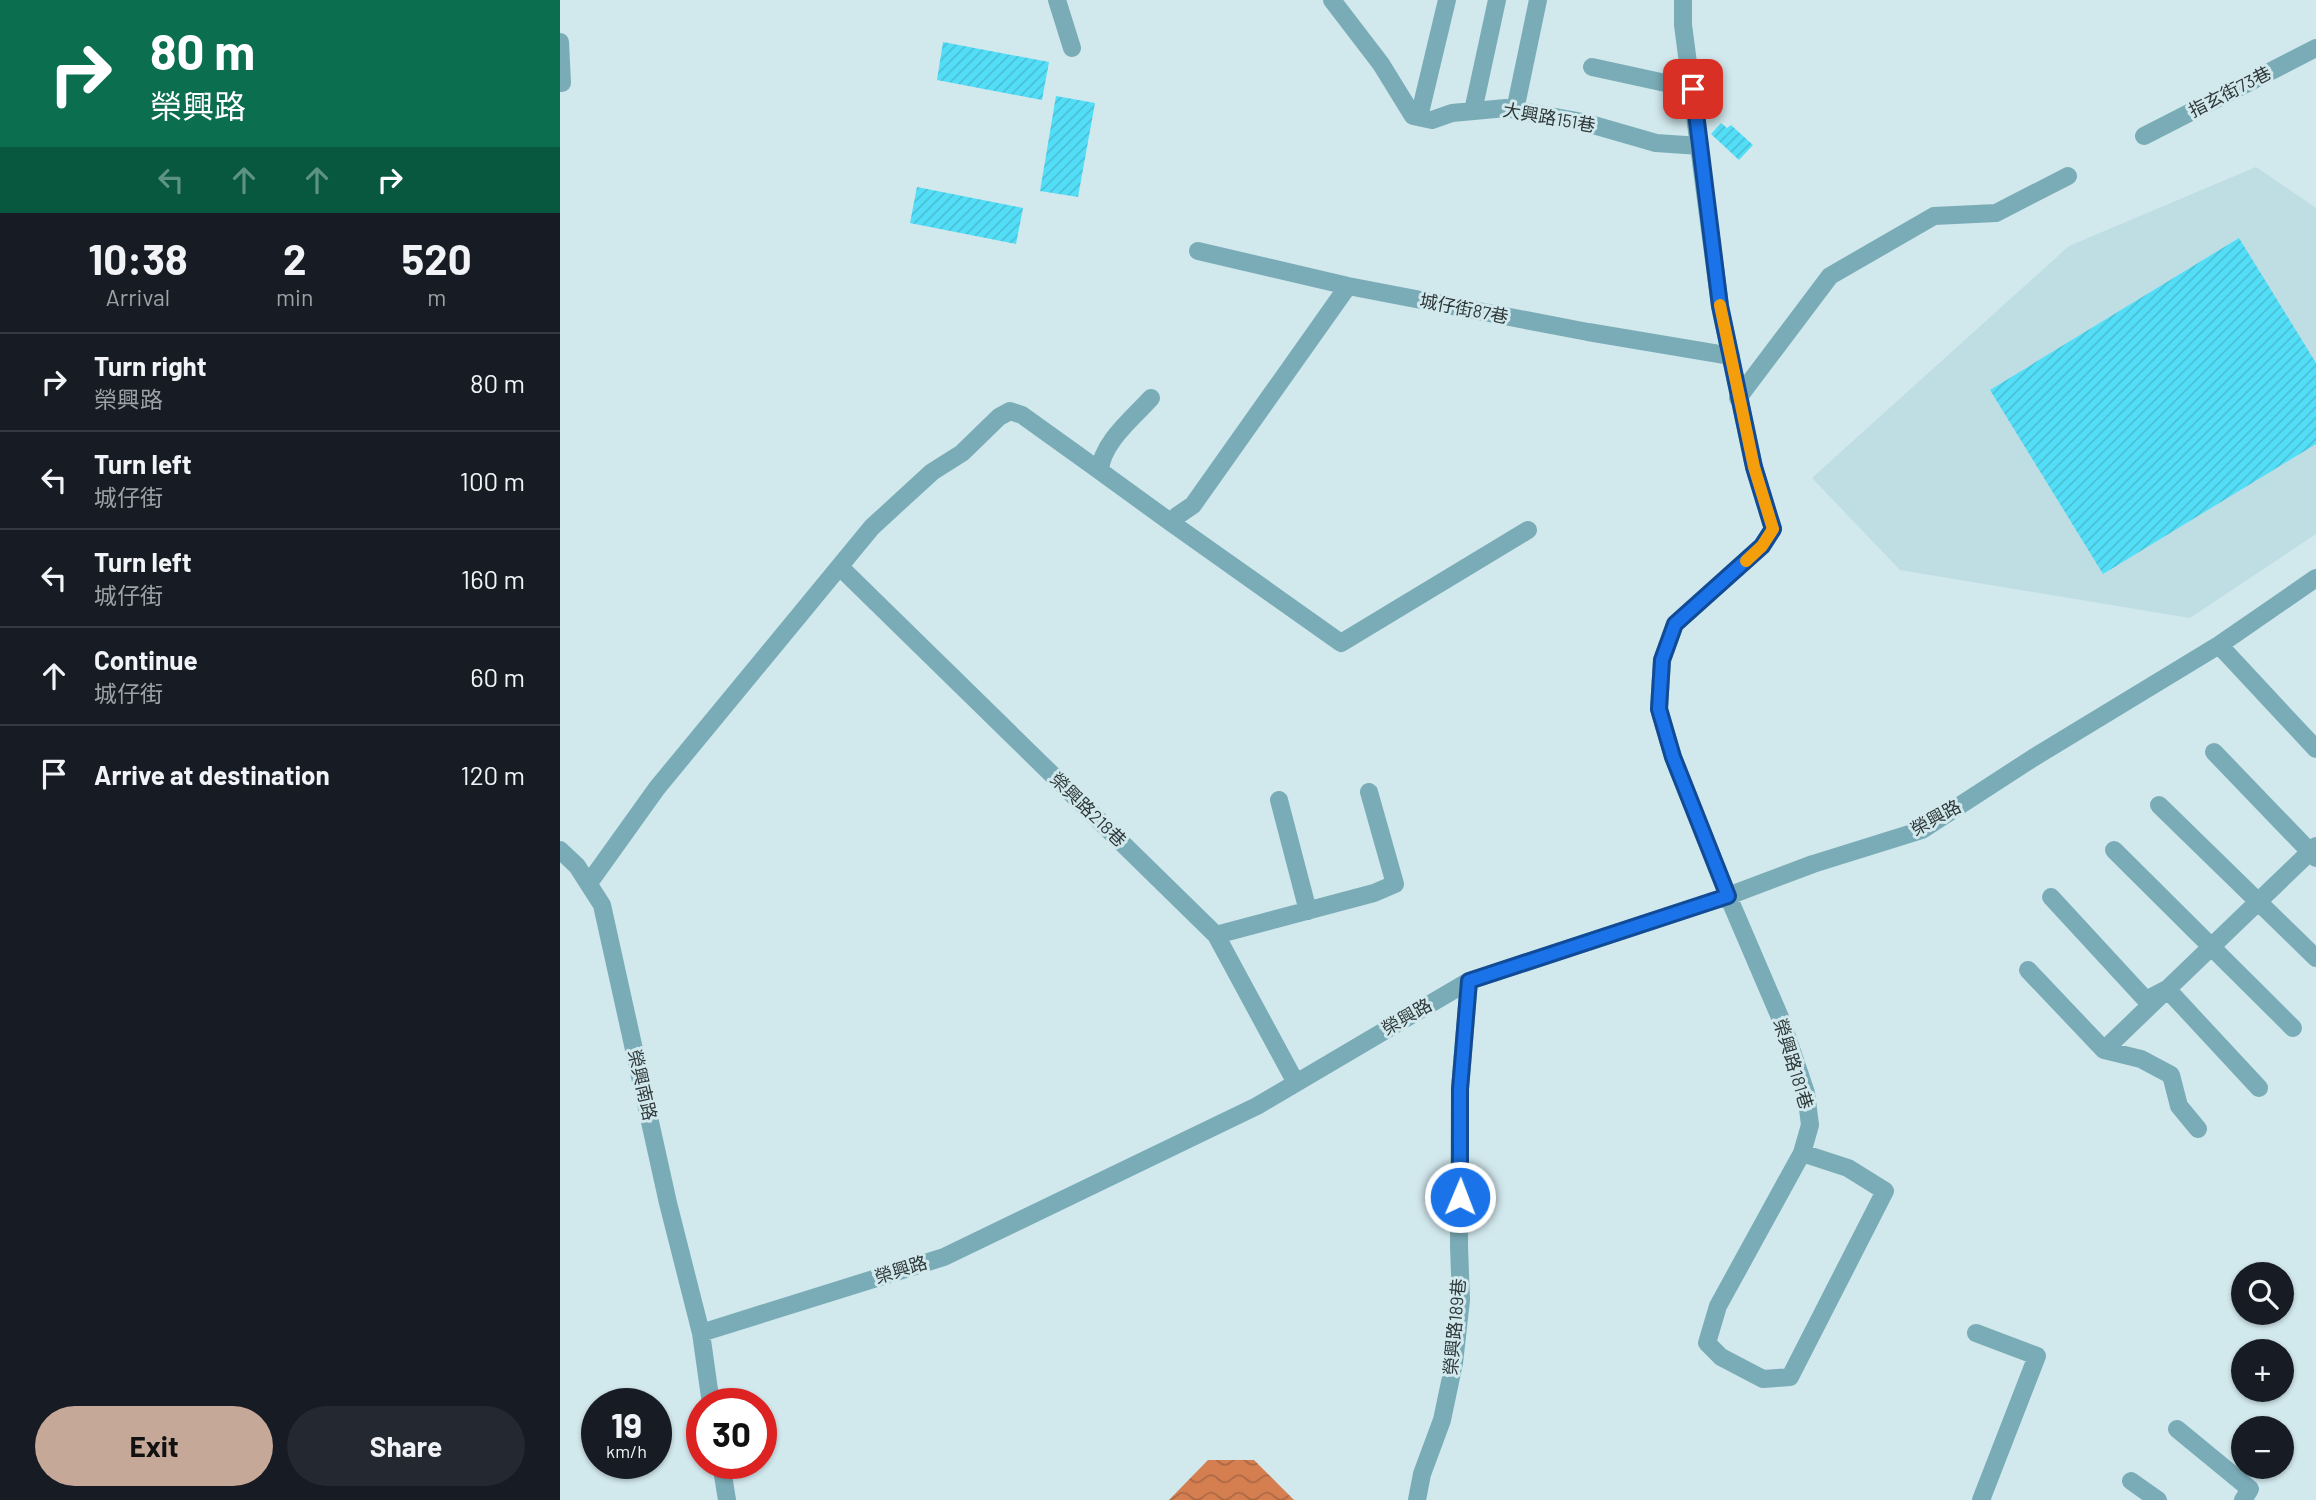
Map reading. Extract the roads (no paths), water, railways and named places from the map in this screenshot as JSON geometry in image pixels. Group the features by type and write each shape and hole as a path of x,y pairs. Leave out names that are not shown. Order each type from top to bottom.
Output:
{"street":[{"path":"1057,0 1072,48"},
{"path":"1332,0 1381,64 1413,116 1419,117 1447,0"},
{"path":"1473,111 1497,0"},
{"path":"1515,110 1538,0"},
{"path":"1683,0 1720,306 1735,379"},
{"path":"560,42 562,83"},
{"name":"指玄街73巷","path":"2144,136 2316,48"},
{"path":"1592,67 1693,89"},
{"name":"大興路151巷","path":"1419,117 1432,120 1452,113 1506,108 1583,122 1656,143 1700,146"},
{"path":"1735,379 1830,276 1934,216 1996,213 2068,176"},
{"name":"城仔街87巷","path":"1198,251 1348,286 1600,335 1735,379"},
{"path":"1172,524 1177,516 1193,505 1348,286"},
{"name":"榮興路181巷","path":"1735,379 1754,467 1773,529 1762,546 1675,624 1662,660 1659,709 1673,757 1782,1022 1806,1093 1810,1125 1802,1153 1718,1306 1707,1343 1721,1357 1763,1379 1790,1377 1885,1191 1848,1168 1802,1153"},
{"path":"1100,471 1100,463 1112,442 1151,398"},
{"path":"589,883 657,788 872,527 932,472 962,453 999,417 1010,411 1022,415 1341,643 1528,530"},
{"name":"榮興路218巷","path":"840,567 1216,935 1296,1083"},
{"name":"榮興路","path":"701,1333 944,1257 1257,1106 1469,981 1728,896 1813,864 1922,830 2033,758 2218,645 2316,578"},
{"path":"2218,645 2316,749"},
{"path":"2104,1050 2257,902 2314,852 2214,752"},
{"path":"1216,935 1374,893 1395,884 1369,792"},
{"path":"1279,800 1308,911"},
{"path":"2159,804 2316,958"},
{"name":"榮興南路","path":"560,850 578,866 602,905 668,1203 701,1333"},
{"path":"2114,850 2293,1028"},
{"path":"2051,897 2146,1000 2167,989"},
{"path":"2028,970 2104,1050 2141,1059 2171,1075 2179,1106 2198,1129"},
{"name":"榮興路189巷","path":"1418,1500 1422,1474 1442,1420 1454,1363 1461,1300 1460,1089 1469,981"},
{"path":"2167,989 2259,1088"},
{"path":"701,1333 709,1388"},
{"path":"1976,1333 2037,1356 1981,1500"},
{"path":"2178,1429 2250,1489 2243,1500"},
{"path":"724,1479 727,1500"},
{"path":"2131,1481 2158,1500"}],"water":[{"path":"1208,1460 1254,1460 1294,1500 1169,1500"}]}
